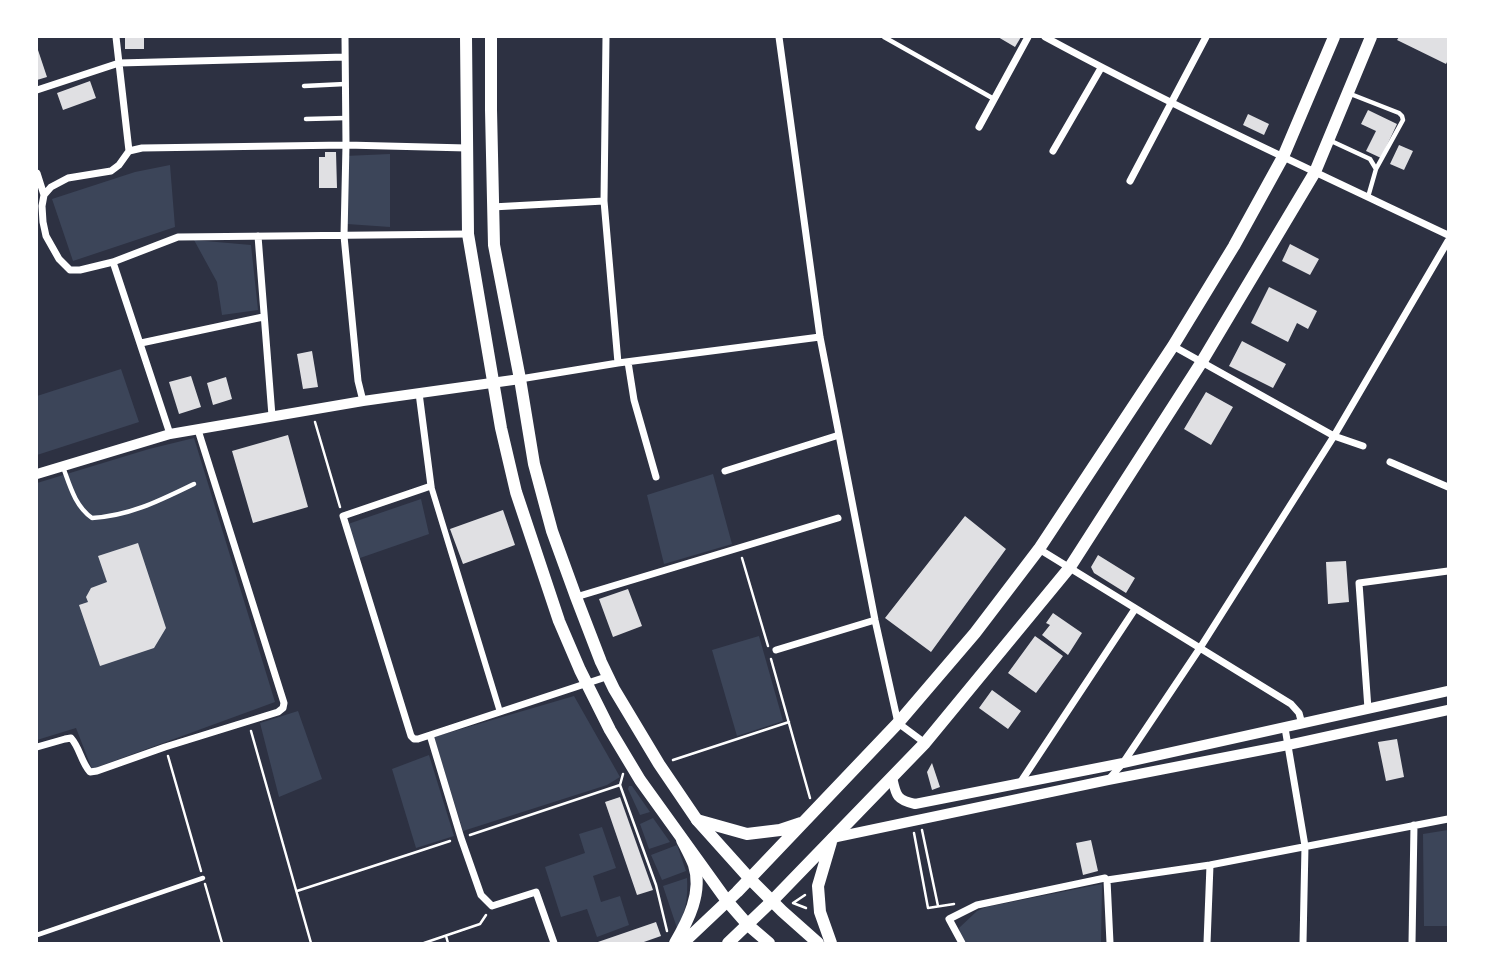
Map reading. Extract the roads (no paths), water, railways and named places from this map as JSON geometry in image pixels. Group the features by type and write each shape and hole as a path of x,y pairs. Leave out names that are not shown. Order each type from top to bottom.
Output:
{"main road":[{"path":"466,37 468,234 501,428 516,492 559,621 610,730 640,780 727,901 768,943"},
{"path":"491,37 494,245 534,464 552,531 601,662 659,764 697,820 750,879 818,943"},
{"path":"683,943 750,879 898,723 975,633 1039,549 1173,346 1234,246 1283,157 1334,37"},
{"path":"728,943 925,743 1070,567 1201,363 1315,172 1371,37"},
{"path":"697,820 747,834 780,830 805,822"},
{"path":"831,943 820,912 818,886 832,838"},
{"path":"672,942 691,914 698,880 682,840"}],"street":[{"path":"116,37 129,151"},
{"path":"345,37 344,236 358,381 363,401"},
{"path":"606,37 604,201 618,363"},
{"path":"779,37 821,337 875,620 898,723 925,743"},
{"path":"979,127 1028,37"},
{"path":"1045,37 1101,68 1448,235"},
{"path":"1130,181 1206,37"},
{"path":"37,90 119,63 345,57"},
{"path":"1053,151 1101,68"},
{"path":"44,195 51,187 68,178 111,171 129,151 142,148 346,145 467,148"},
{"path":"37,173 44,195 43,222 47,236 59,260 70,270 113,262 178,237 468,234"},
{"path":"492,207 604,201"},
{"path":"258,236 272,416"},
{"path":"1108,780 1123,763 1200,648 1334,436 1448,241"},
{"path":"113,262 170,434"},
{"path":"141,343 263,317"},
{"path":"37,474 170,434 311,409 618,363 821,337"},
{"path":"1173,346 1334,436 1363,446"},
{"path":"628,362 634,400 656,477"},
{"path":"419,393 431,486 500,712"},
{"path":"37,747 71,738 84,766 90,772 97,771 278,712 283,708 284,703 198,430"},
{"path":"725,471 839,435"},
{"path":"1390,462 1448,487"},
{"path":"431,486 343,516 411,736 414,739 430,735 609,676"},
{"path":"576,597 838,518"},
{"path":"1039,549 1291,704 1299,713 1302,724"},
{"path":"1368,709 1359,583 1448,571"},
{"path":"1020,783 1135,610"},
{"path":"776,650 875,620"},
{"path":"892,777 896,794 904,802 915,804 1123,763 1448,691"},
{"path":"832,838 1448,710"},
{"path":"1285,728 1305,846 1303,943"},
{"path":"430,735 481,895 492,906 536,892 554,943"},
{"path":"962,943 950,921 976,905 1105,878 1107,880 1210,865 1448,819"},
{"path":"1412,943 1414,825"},
{"path":"1207,943 1210,865"},
{"path":"1107,880 1110,943"}],"lane":[{"path":"884,37 994,99"},
{"path":"304,86 345,84"},
{"path":"1348,93 1399,113 1403,120 1376,169 1367,197"},
{"path":"306,119 346,118"},
{"path":"1328,140 1370,159 1376,169"},
{"path":"63,466 78,505 92,518 130,512 194,484"},
{"path":"37,935 203,877"}]}
